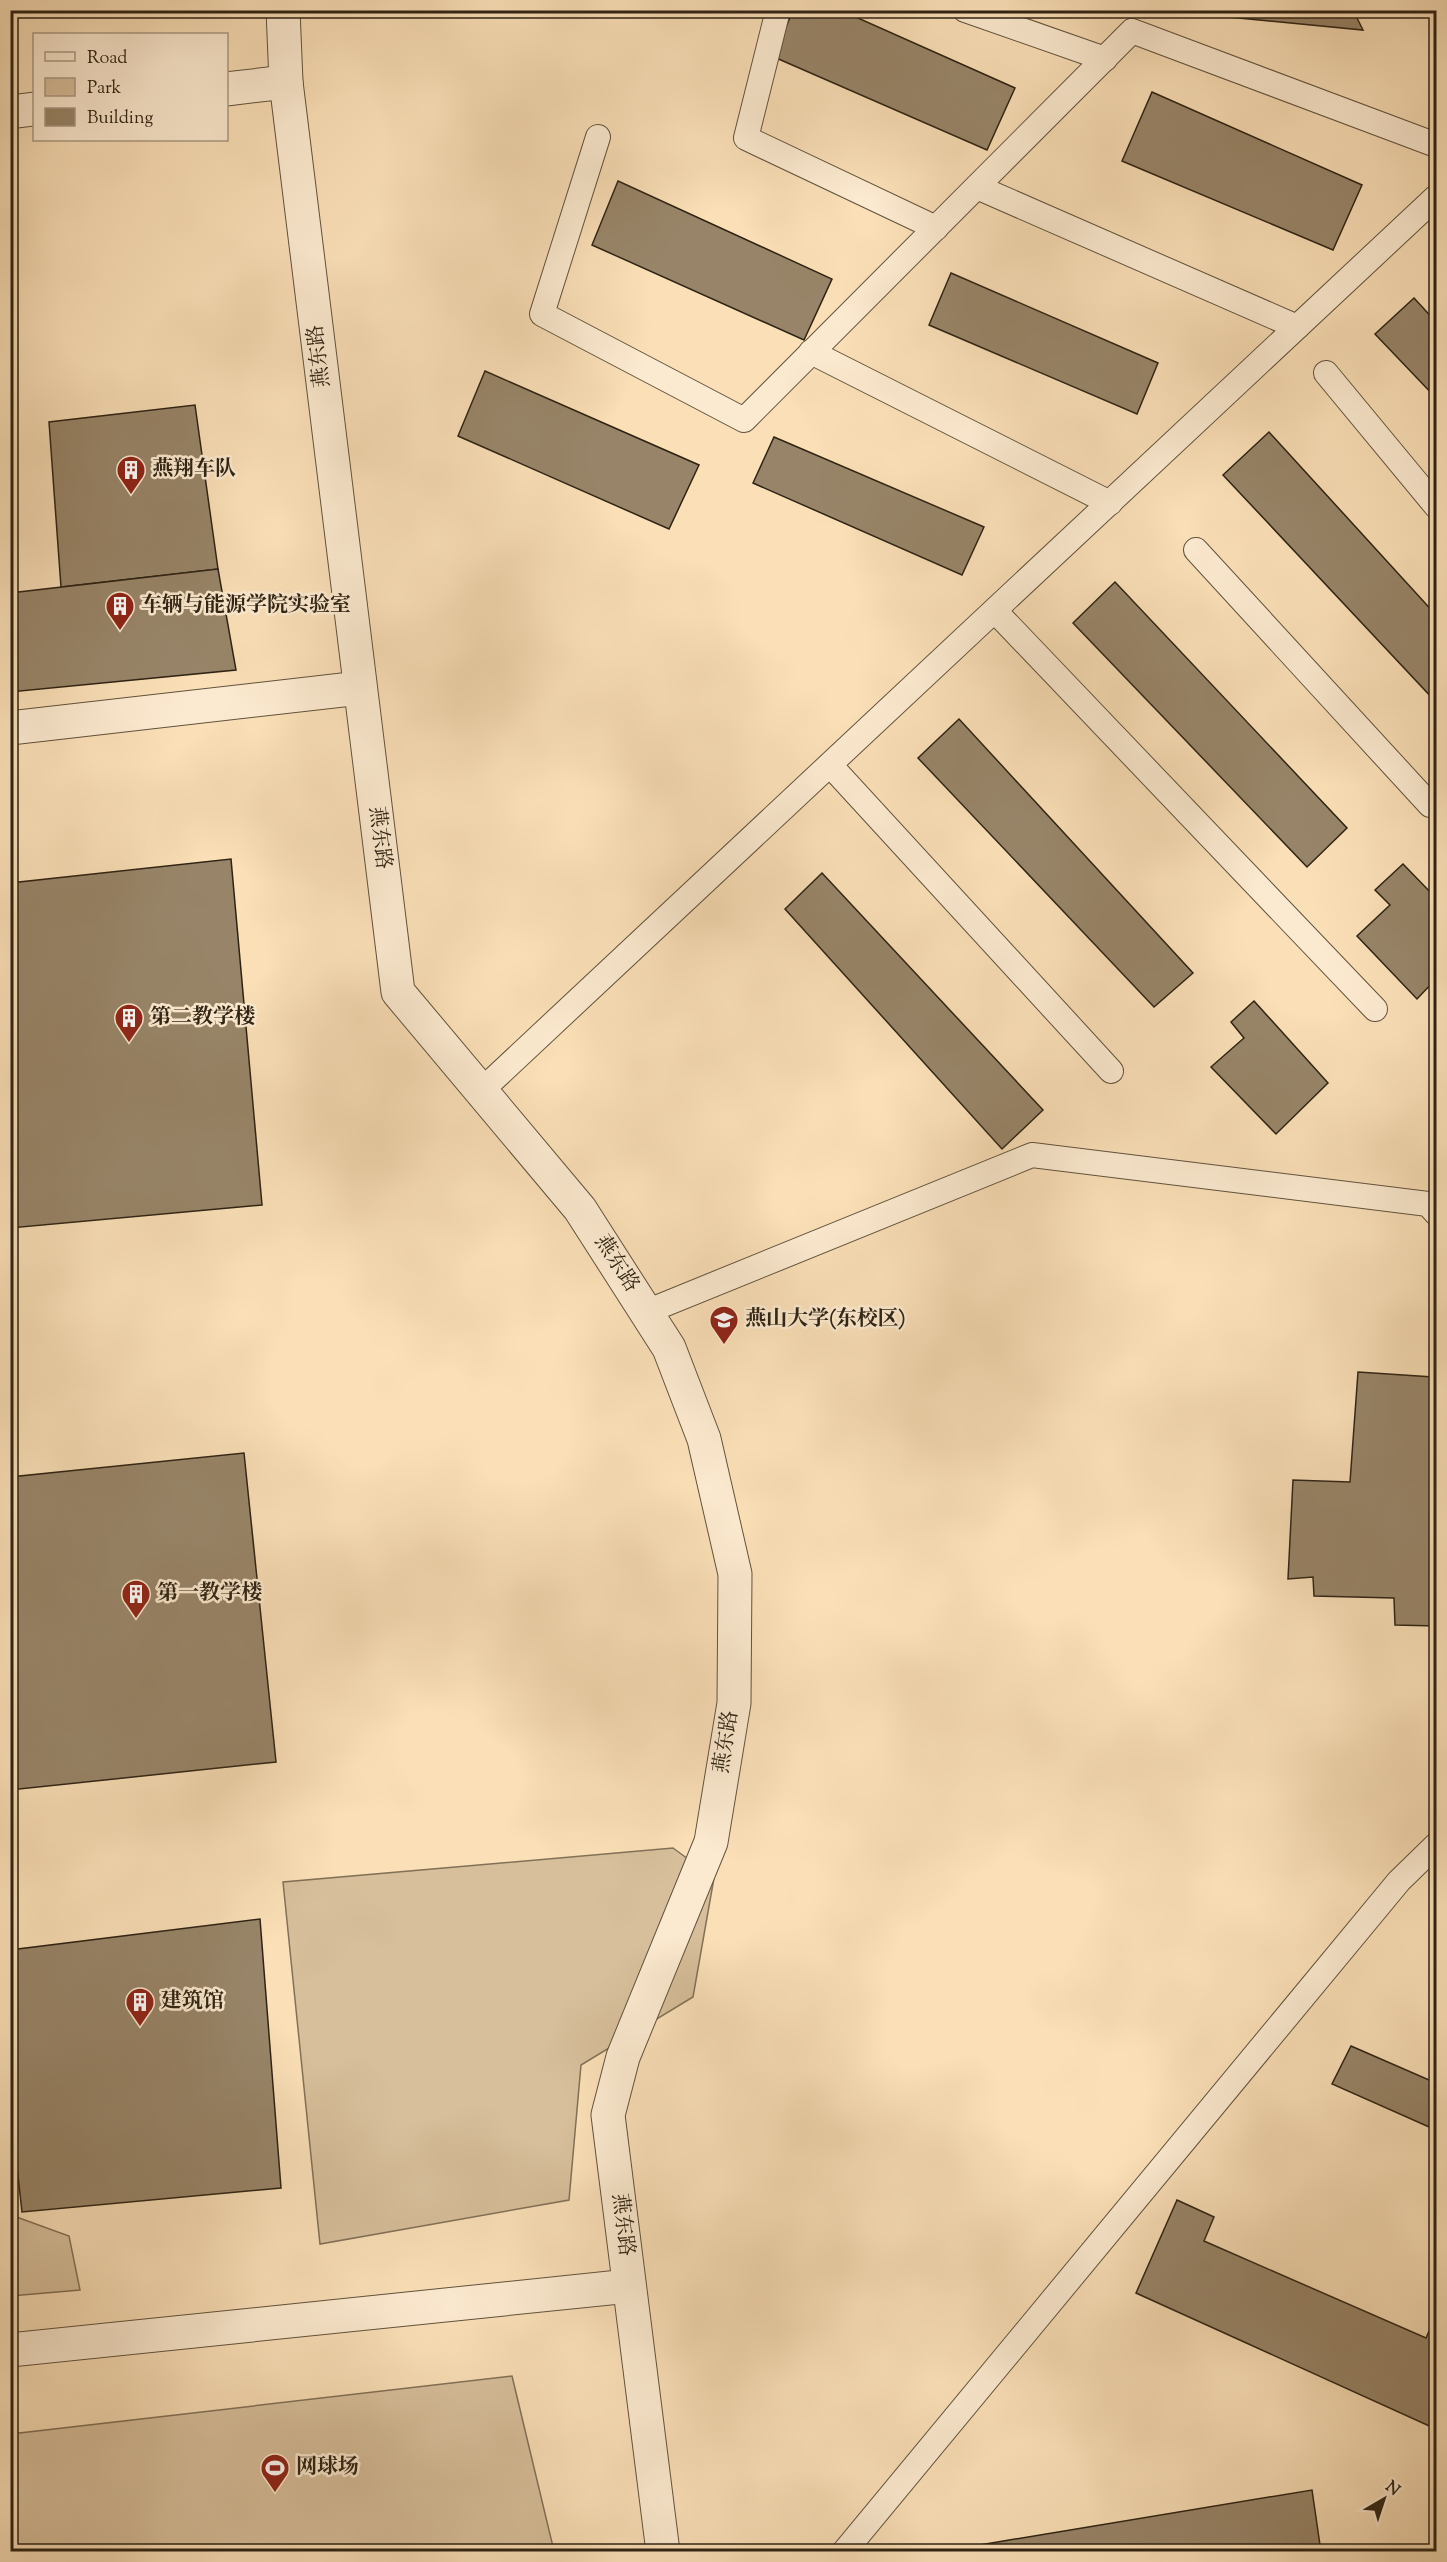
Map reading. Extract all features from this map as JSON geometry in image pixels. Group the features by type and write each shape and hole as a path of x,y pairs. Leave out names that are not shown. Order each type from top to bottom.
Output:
{"street":[{"name":"燕东路","path":"283,10 286,82 398,992 580,1209 669,1348 704,1439 735,1574 734,1703 711,1842 623,2057 608,2115 663,2552"},
{"path":"228,89 286,82"},
{"path":"10,112 33,109"},
{"path":"10,728 360,688"},
{"path":"10,2350 630,2286"}],"lane":[{"path":"778,10 746,138 936,228"},
{"path":"965,10 1105,59"},
{"path":"597,137 542,314 744,420 1132,31 1437,145"},
{"path":"977,187 1297,327"},
{"path":"482,1091 1437,197"},
{"path":"811,352 1110,503"},
{"path":"1326,373 1437,506"},
{"path":"1196,550 1430,805 1437,800"},
{"path":"995,611 1375,1009"},
{"path":"830,765 1111,1071"},
{"path":"646,1312 1032,1155 1434,1206"},
{"path":"844,2552 1399,1881 1437,1845"}],"green space":[{"path":"673,1848 714,1878 693,1997 581,2065 569,2200 320,2244 283,1882"},
{"path":"11,2215 69,2236 80,2290 11,2296"},
{"name":"网球场","path":"512,2376 554,2551 11,2551 11,2434"}],"building":[{"path":"793,10 840,10 1015,88 987,150 774,57"},
{"path":"1225,10 1353,10 1363,30 1228,17"},
{"path":"1152,92 1362,185 1333,250 1122,161"},
{"path":"618,181 832,279 804,340 592,245"},
{"path":"951,273 1158,363 1137,414 929,325"},
{"path":"1414,298 1436,322 1436,398 1375,334"},
{"path":"485,371 699,465 669,529 458,436"},
{"name":"燕翔车队","path":"195,405 218,569 61,587 49,422"},
{"path":"1269,432 1436,615 1436,702 1223,475"},
{"path":"774,437 984,527 962,575 753,483"},
{"name":"车辆与能源学院实验室","path":"218,569 236,670 10,692 10,593"},
{"path":"1115,582 1347,828 1307,867 1073,623"},
{"path":"959,719 1193,973 1154,1007 918,758"},
{"name":"第二教学楼","path":"231,859 262,1205 10,1228 10,883"},
{"path":"1403,864 1436,898 1436,979 1417,999 1357,936 1390,905 1375,890"},
{"path":"822,873 1043,1110 1002,1149 785,909"},
{"path":"1254,1001 1328,1083 1276,1134 1211,1067 1244,1038 1231,1022"},
{"path":"1358,1372 1433,1377 1430,1538 1436,1538 1436,1626 1395,1625 1394,1598 1314,1596 1313,1577 1288,1579 1293,1480 1350,1482"},
{"name":"第一教学楼","path":"244,1453 276,1762 10,1790 10,1477"},
{"name":"建筑馆","path":"260,1919 281,2188 22,2212 10,2104 10,1950"},
{"path":"1351,2046 1436,2083 1436,2130 1332,2084"},
{"path":"1177,2200 1214,2217 1204,2241 1426,2338 1436,2315 1436,2429 1136,2293"},
{"path":"1312,2490 1321,2552 937,2552"}],"place":[{"name":"燕翔车队","path":"131,496"},
{"name":"车辆与能源学院实验室","path":"120,632"},
{"name":"第二教学楼","path":"129,1044"},
{"name":"燕山大学(东校区)","path":"724,1346"},
{"name":"第一教学楼","path":"136,1620"},
{"name":"建筑馆","path":"140,2028"},
{"name":"网球场","path":"275,2494"}]}
